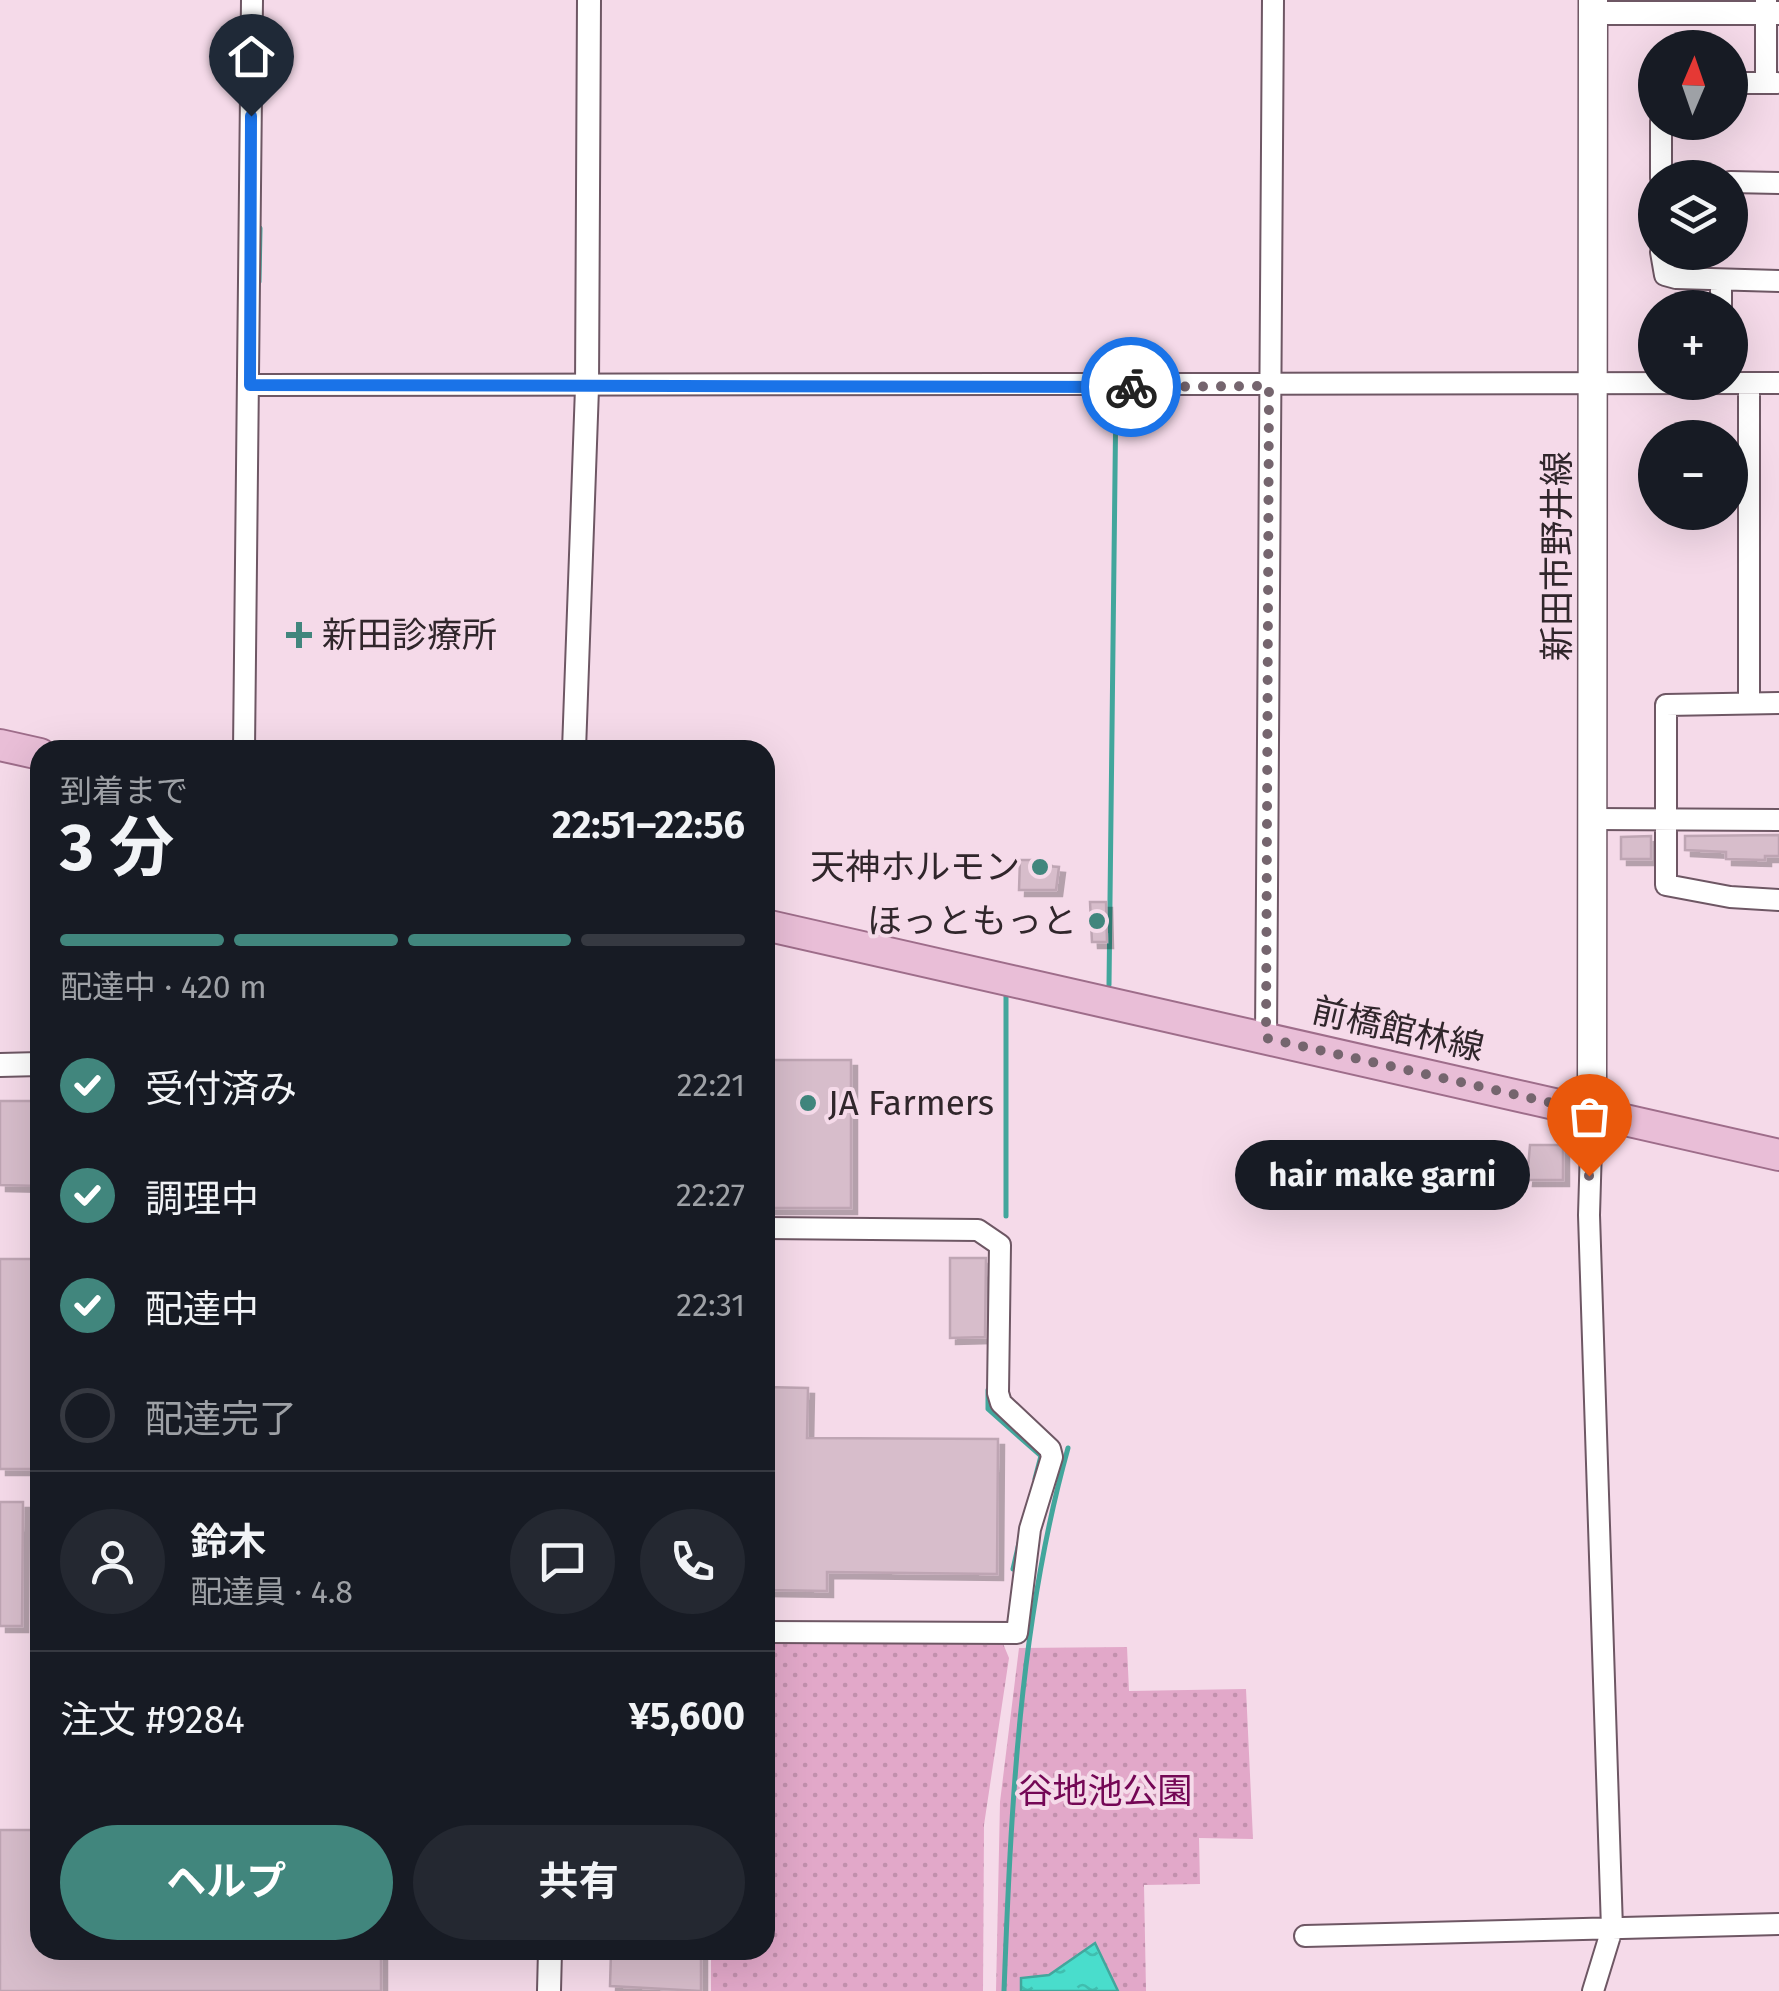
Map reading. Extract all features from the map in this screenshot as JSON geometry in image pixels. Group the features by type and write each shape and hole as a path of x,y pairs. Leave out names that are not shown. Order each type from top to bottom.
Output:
{"main road":[{"name":"新田市野井線","path":"1592,1112 1594,6"},
{"path":"0,745 30,752"},
{"name":"前橋館林線","path":"775,927 1779,1155"}],"street":[{"path":"244,740 252,0"},
{"path":"574,740 586,388 589,0"},
{"path":"1266,1038 1273,0"},
{"path":"1594,6 1770,9 1772,84"},
{"path":"1748,182 1779,182"},
{"path":"1664,270 1665,275 1779,281"},
{"path":"1721,280 1721,290"},
{"path":"250,385 586,388 1638,383"},
{"path":"1749,704 1749,383 1779,383"},
{"path":"1779,703 1666,705 1666,885 1730,897 1779,900"},
{"path":"1595,819 1779,820"},
{"path":"0,1064 30,1064"},
{"path":"1592,1112 1590,1215 1612,1928 1593,1991"},
{"path":"775,1228 978,1230 991,1236 1000,1245 998,1392 1002,1403 1050,1448 1052,1458 1030,1529 1017,1634 775,1632"},
{"path":"1305,1936 1779,1924"},
{"path":"549,1991 550,1960"}],"green space":[{"path":"1002,1641 1009,1658 984,1825 983,1991 711,1991 711,1960 775,1960 775,1642"},
{"name":"谷地池公園","path":"1127,1647 1129,1691 1246,1689 1253,1839 1199,1838 1200,1884 1144,1885 1146,1991 996,1991 1000,1802 1019,1648"}],"water":[{"path":"1095,1943 1118,1991 1021,1991 1021,1978 1049,1975"}],"building":[{"path":"1779,835 1779,856 1765,856 1765,860 1726,859 1726,852 1685,850 1685,836"},
{"path":"1651,836 1651,859 1621,859 1621,837"},
{"path":"1020,860 1046,860 1047,866 1059,867 1056,890 1019,890"},
{"path":"1090,902 1106,902 1107,942 1092,942"},
{"name":"JA Farmers","path":"775,1060 851,1060 851,1208 775,1208"},
{"path":"0,1101 30,1101 30,1186 0,1185"},
{"path":"1530,1145 1563,1145 1563,1180 1527,1180"},
{"path":"950,1258 986,1258 985,1337 950,1338"},
{"path":"0,1259 30,1259 30,1469 0,1469"},
{"path":"775,1387 808,1388 807,1438 998,1439 997,1574 827,1572 827,1591 775,1590"},
{"path":"0,1502 23,1502 22,1626 0,1626"},
{"path":"0,1830 30,1830 30,1960 381,1960 381,1991 0,1991"},
{"path":"611,1960 701,1960 701,1991 610,1986"}],"waterway":[{"path":"259,282 260,228"},
{"path":"1109,985 1116,390"},
{"path":"1006,994 1006,1216"},
{"path":"988,1390 988,1409 1041,1456 1035,1479"},
{"path":"1004,1991 1014,1786 1028,1649 1051,1514 1068,1448"},
{"path":"1013,1569 1019,1543"}],"way so far":[{"path":"1131,387 1269,386 1266,1038 1592,1112 1589,1176"}],"place":[{"name":"新田診療所","path":"299,635"},
{"name":"天神ホルモン","path":"1040,867"},
{"name":"ほっともっと","path":"1097,921"},
{"name":"JA Farmers","path":"808,1103"},
{"name":"hair make garni","path":"1589,1176"}],"route":[{"path":"251,116 250,385 1131,387"}]}
